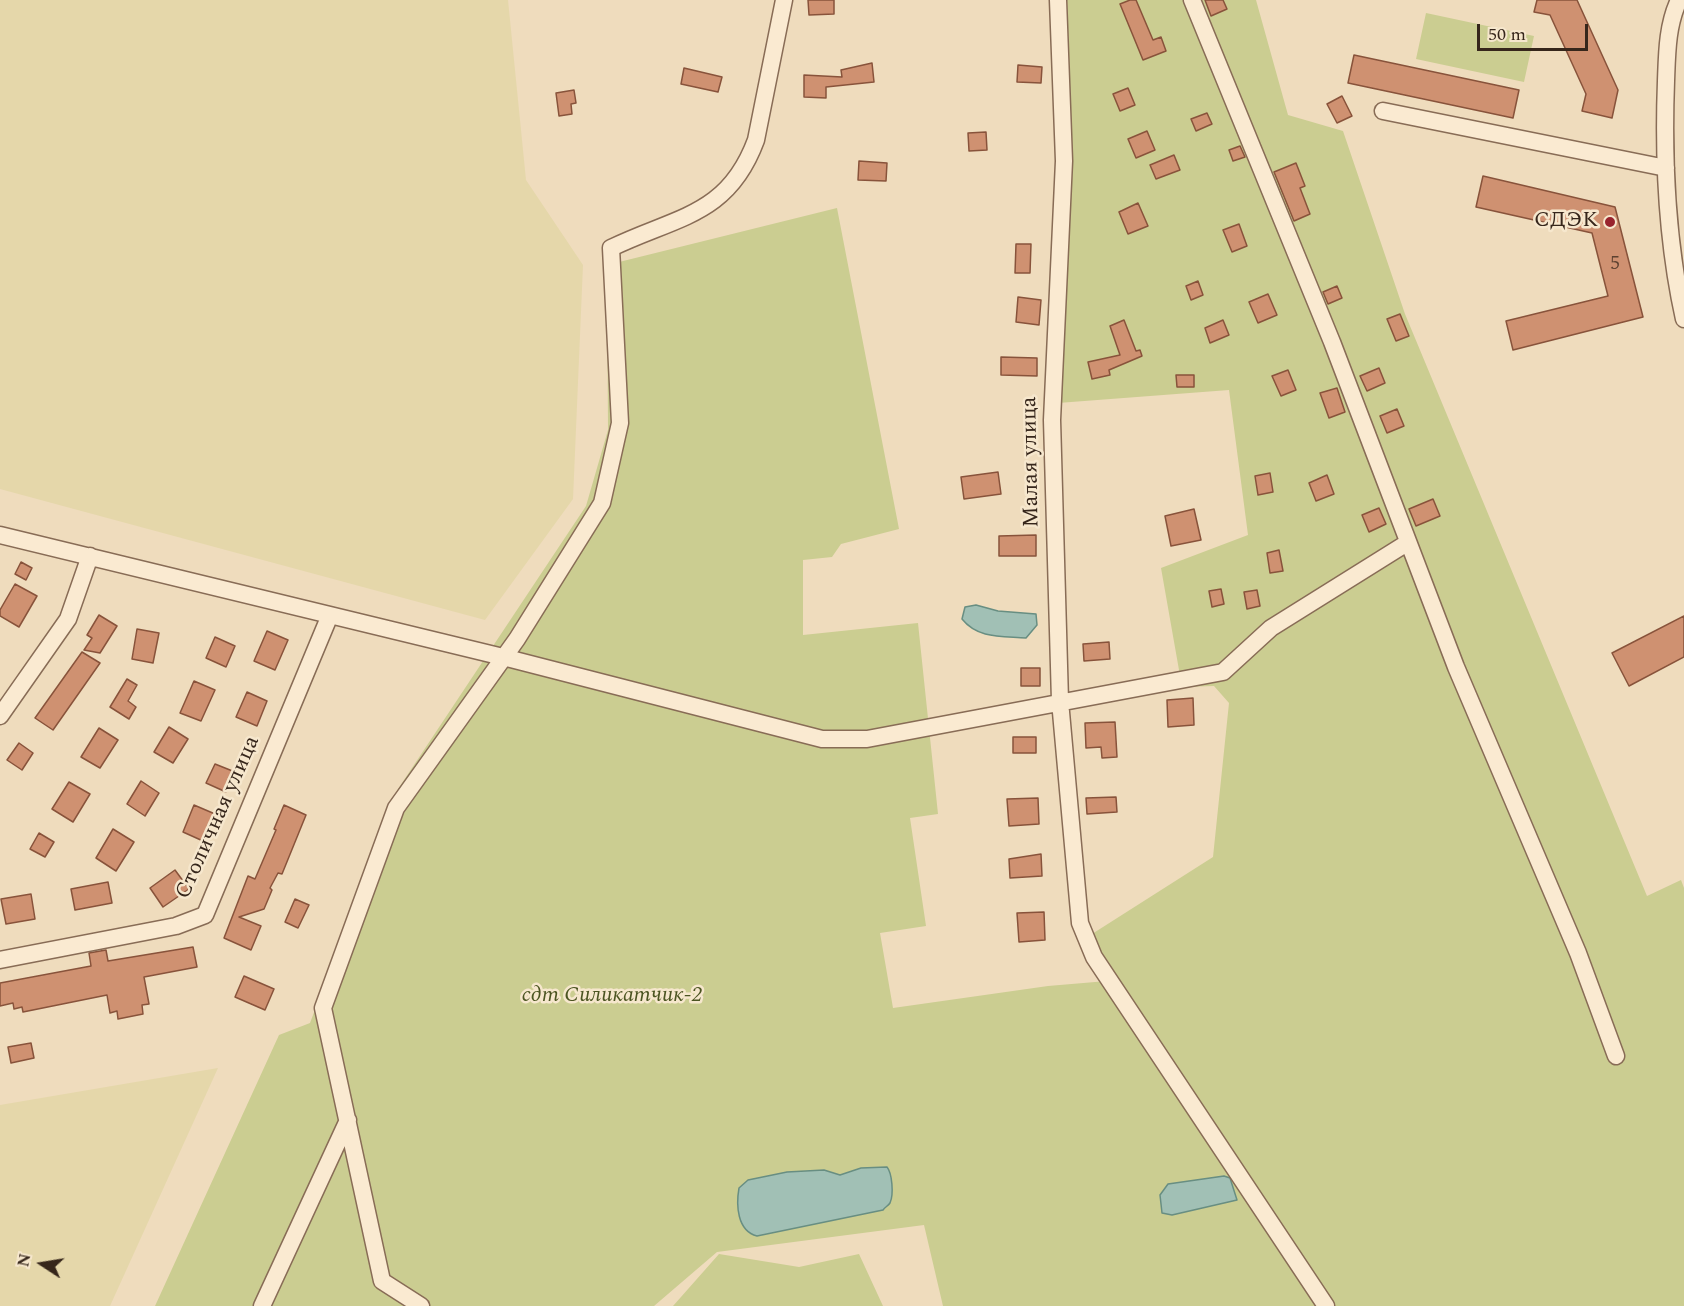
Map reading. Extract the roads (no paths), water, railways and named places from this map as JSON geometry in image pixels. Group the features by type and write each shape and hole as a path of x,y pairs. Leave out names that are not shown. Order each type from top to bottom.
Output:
{"street":[{"path":"421,1306 382,1281 323,1008 396,808 518,639 602,503 620,423 612,248 648,230 704,209 730,188 748,161 756,140 784,0"},
{"name":"Малая улица","path":"1058,0 1064,161 1052,420 1060,701 1080,923 1094,957 1326,1306"},
{"path":"1192,0 1332,342 1407,543 1578,953 1616,1056"},
{"path":"1679,0 1668,38 1664,128 1670,230 1684,320"},
{"path":"1383,111 1666,168"},
{"path":"0,535 503,657 822,739 867,739 1223,672 1271,628 1407,543"},
{"path":"0,716 68,619 90,556"},
{"name":"Столичная улица","path":"0,960 176,926 205,915 330,615"},
{"path":"262,1306 348,1120"}],"water":[{"path":"976,605 998,611 1036,614 1037,625 1026,638 983,633 975,630 962,619 965,607"},
{"path":"887,1167 892,1194 890,1203 883,1210 757,1236 745,1229 739,1216 739,1188 748,1180 787,1172 824,1170 840,1175 861,1168"},
{"path":"1224,1176 1230,1178 1237,1200 1172,1215 1162,1213 1160,1195 1168,1184"}],"place":[{"name":"СДЭК","path":"1610,222"}],"park label":[{"name":"сдт Силикатчик-2","path":"612,997"}]}
